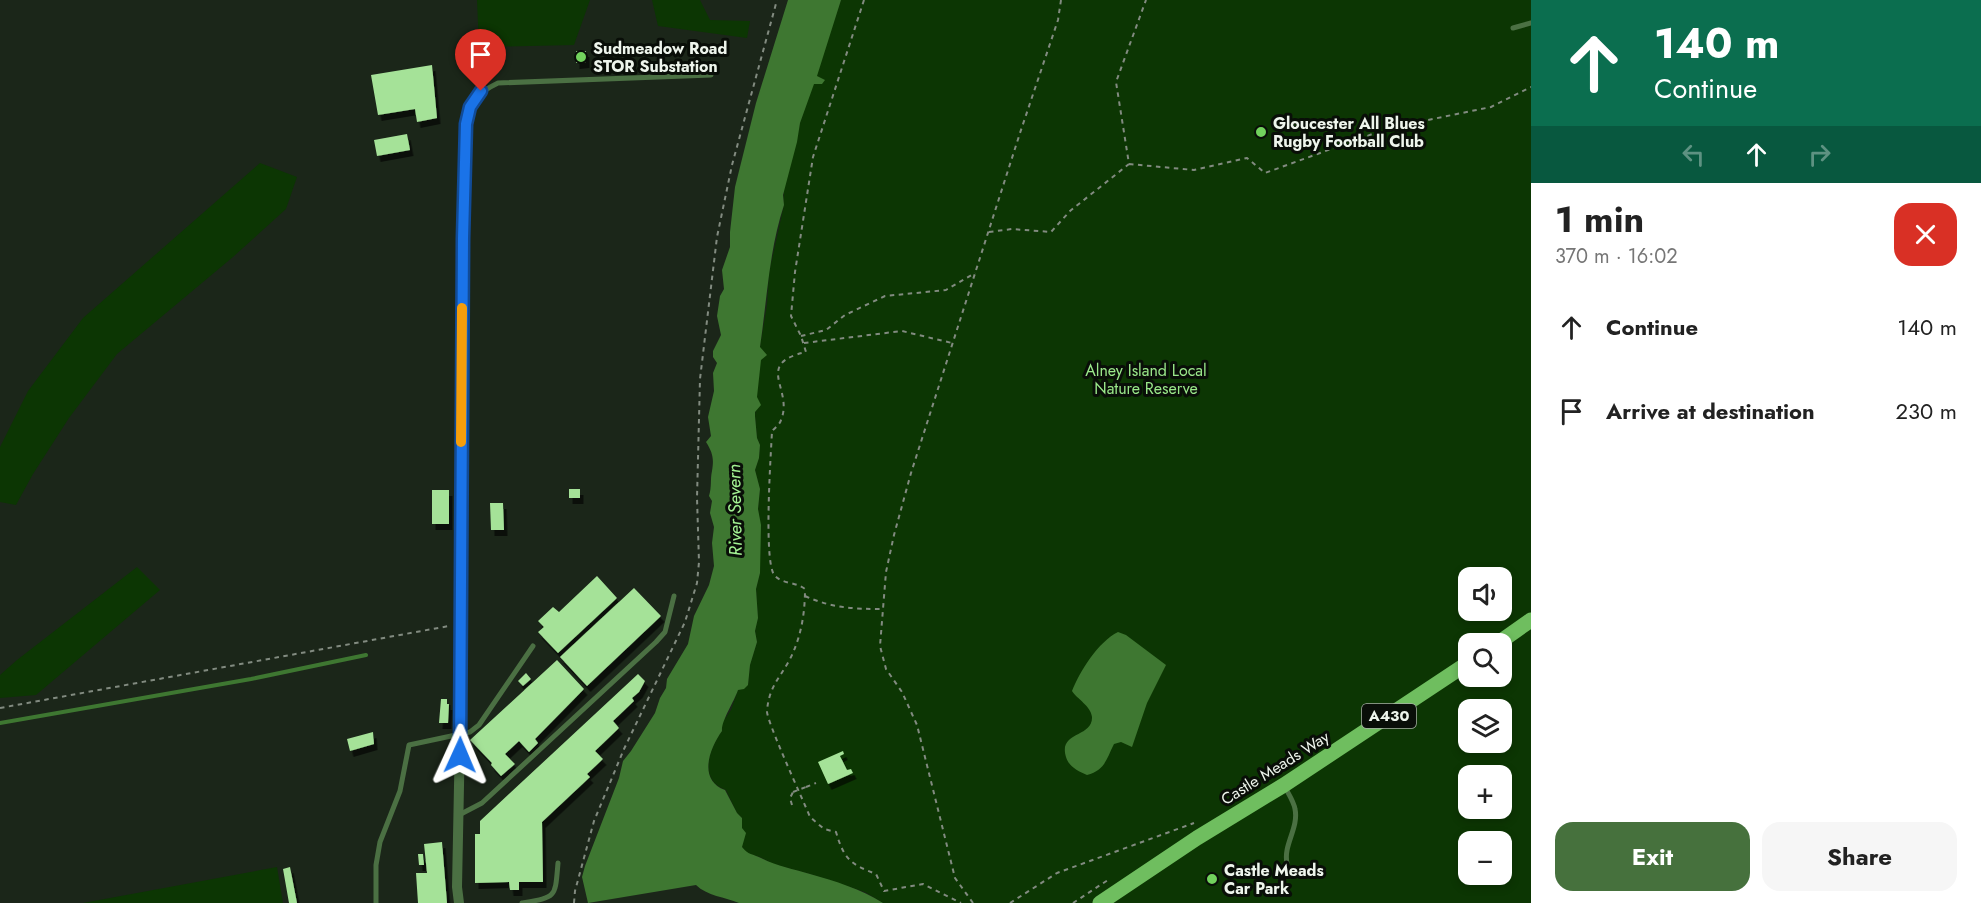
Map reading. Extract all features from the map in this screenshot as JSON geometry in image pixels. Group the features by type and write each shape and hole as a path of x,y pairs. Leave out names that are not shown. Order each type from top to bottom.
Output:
{"main road":[{"path":"1512,633 1531,620"},
{"name":"Castle Meads Way","path":"1100,903 1197,837 1284,785 1458,670"}],"street":[{"path":"459,903 457,887 460,735 460,498"}],"lane":[{"path":"1513,28 1531,23"},
{"path":"460,498 463,238 466,124 470,107 481,91 498,83 711,75"},
{"path":"458,816 482,804 656,642 665,632 674,596"},
{"path":"376,903 376,865 380,842 400,792 409,745 460,735 470,732 479,725 533,646"},
{"path":"1284,785 1296,809 1294,829 1286,853 1287,863"},
{"path":"522,903 549,898 556,891 558,863"}],"path":[{"path":"574,903 575,891 594,821 624,749 685,622 697,583 700,379 717,237 732,165 777,0"},
{"path":"864,0 813,157 795,272 791,316 806,351 783,359 779,367 783,404 781,420 772,431 770,567 775,576 805,589 805,596 801,631 789,661 774,683 766,713 810,817 824,829 836,832 847,859 856,866 876,874 884,891 923,884 961,903"},
{"path":"973,903 955,878 917,725 902,692 886,669 879,646 886,572 911,473 1058,20 1061,0"},
{"path":"1129,164 1116,82 1146,0"},
{"path":"989,232 1012,229 1051,232 1070,211 1129,164 1194,170 1247,158 1265,173 1389,128 1491,107 1531,87"},
{"path":"801,336 826,330 845,315 885,296 946,290 976,272"},
{"path":"804,344 902,331 953,344"},
{"path":"805,596 820,603 849,610 883,609"},
{"path":"0,708 459,624"},
{"path":"792,805 790,798 793,792 816,783"},
{"path":"1010,903 1057,873 1189,825"}],"green space":[{"path":"477,0 590,0 574,45 479,47"},
{"path":"652,0 700,0 710,20 750,21 747,38 658,26"},
{"name":"Alney Island Local Nature Reserve","path":"841,0 1531,0 1531,903 883,903 865,892 773,864 746,853 742,847 742,818 737,813 726,790 712,779 709,764 713,746 722,731 722,723 731,710 738,690 748,685 750,665 757,642 755,631 758,618 756,589 760,573 758,509 760,489 755,470 760,445 755,416 760,347 767,305 769,273 784,205 787,174"},
{"path":"260,163 297,177 286,209 233,257 117,354 69,418 16,505 0,502 0,447 28,391 83,318"},
{"path":"137,567 160,590 36,695 0,698 0,675"},
{"path":"277,867 283,903 83,903"}],"water":[{"name":"River Severn","path":"788,0 841,0 817,76 825,80 822,84 814,84 800,123 783,195 784,205 769,275 760,347 767,355 761,360 757,397 761,405 755,412 757,438 760,445 755,470 760,489 758,509 761,525 760,573 756,589 757,642 750,665 748,685 738,690 722,731 713,746 708,763 711,779 725,790 742,818 742,828 746,833 742,847 746,852 779,865 848,886 883,903 739,903 711,894 696,885 588,903 582,877 619,778 623,761 655,713 666,688 667,679 688,644 694,616 709,585 714,566 712,543 714,527 710,513 712,501 709,496 713,459 706,442 711,436 708,417 714,391 713,373 717,363 713,357 713,351 721,335 717,316 720,296 724,289 722,270 730,247 735,187 756,103"},
{"path":"1118,632 1126,635 1166,665 1147,703 1132,747 1121,742 1114,744 1101,767 1087,775 1072,766 1066,757 1067,743 1091,724 1092,717 1089,709 1072,691 1090,658"}],"building":[{"name":"Sudmeadow Road STOR Substation","path":"576,51 586,51 586,62 576,63"},
{"path":"432,65 437,118 417,122 415,109 378,115 371,75"},
{"path":"407,134 410,150 377,156 374,140"},
{"path":"569,489 580,489 580,498 569,498"},
{"path":"432,490 449,490 449,524 432,524"},
{"path":"490,503 503,503 504,530 491,530"},
{"path":"597,576 617,598 558,653 538,632 544,627 538,621 553,607 559,612"},
{"path":"634,588 661,616 587,686 560,657"},
{"path":"557,660 584,689 535,739 538,743 529,752 519,741 505,754 515,764 501,776 470,740"},
{"path":"526,673 531,679 523,686 518,681"},
{"path":"638,674 645,681 639,692 632,698 634,701 613,721 619,728 595,751 603,759 587,774 590,777 542,822 543,882 519,882 519,890 510,890 509,882 475,883 475,834 480,834 480,821"},
{"path":"441,699 447,699 447,704 449,704 448,723 439,723"},
{"path":"373,732 374,744 350,751 347,739"},
{"path":"843,751 844,754 840,756 847,770 851,769 853,773 828,784 818,762"},
{"path":"442,842 447,903 418,903 416,873 427,873 424,844"},
{"path":"418,854 423,854 424,865 419,865"},
{"path":"290,867 297,903 289,903 283,869"}],"waterway":[{"path":"0,723 251,679 366,655"}],"slow traffic":[{"path":"461,442 462,308"}],"place":[{"name":"Sudmeadow Road STOR Substation","path":"581,57"},
{"name":"Gloucester All Blues Rugby Football Club","path":"1261,132"},
{"name":"Castle Meads Car Park","path":"1212,879"}],"route":[{"path":"460,755 459,624 466,124 470,107 481,91"}]}
